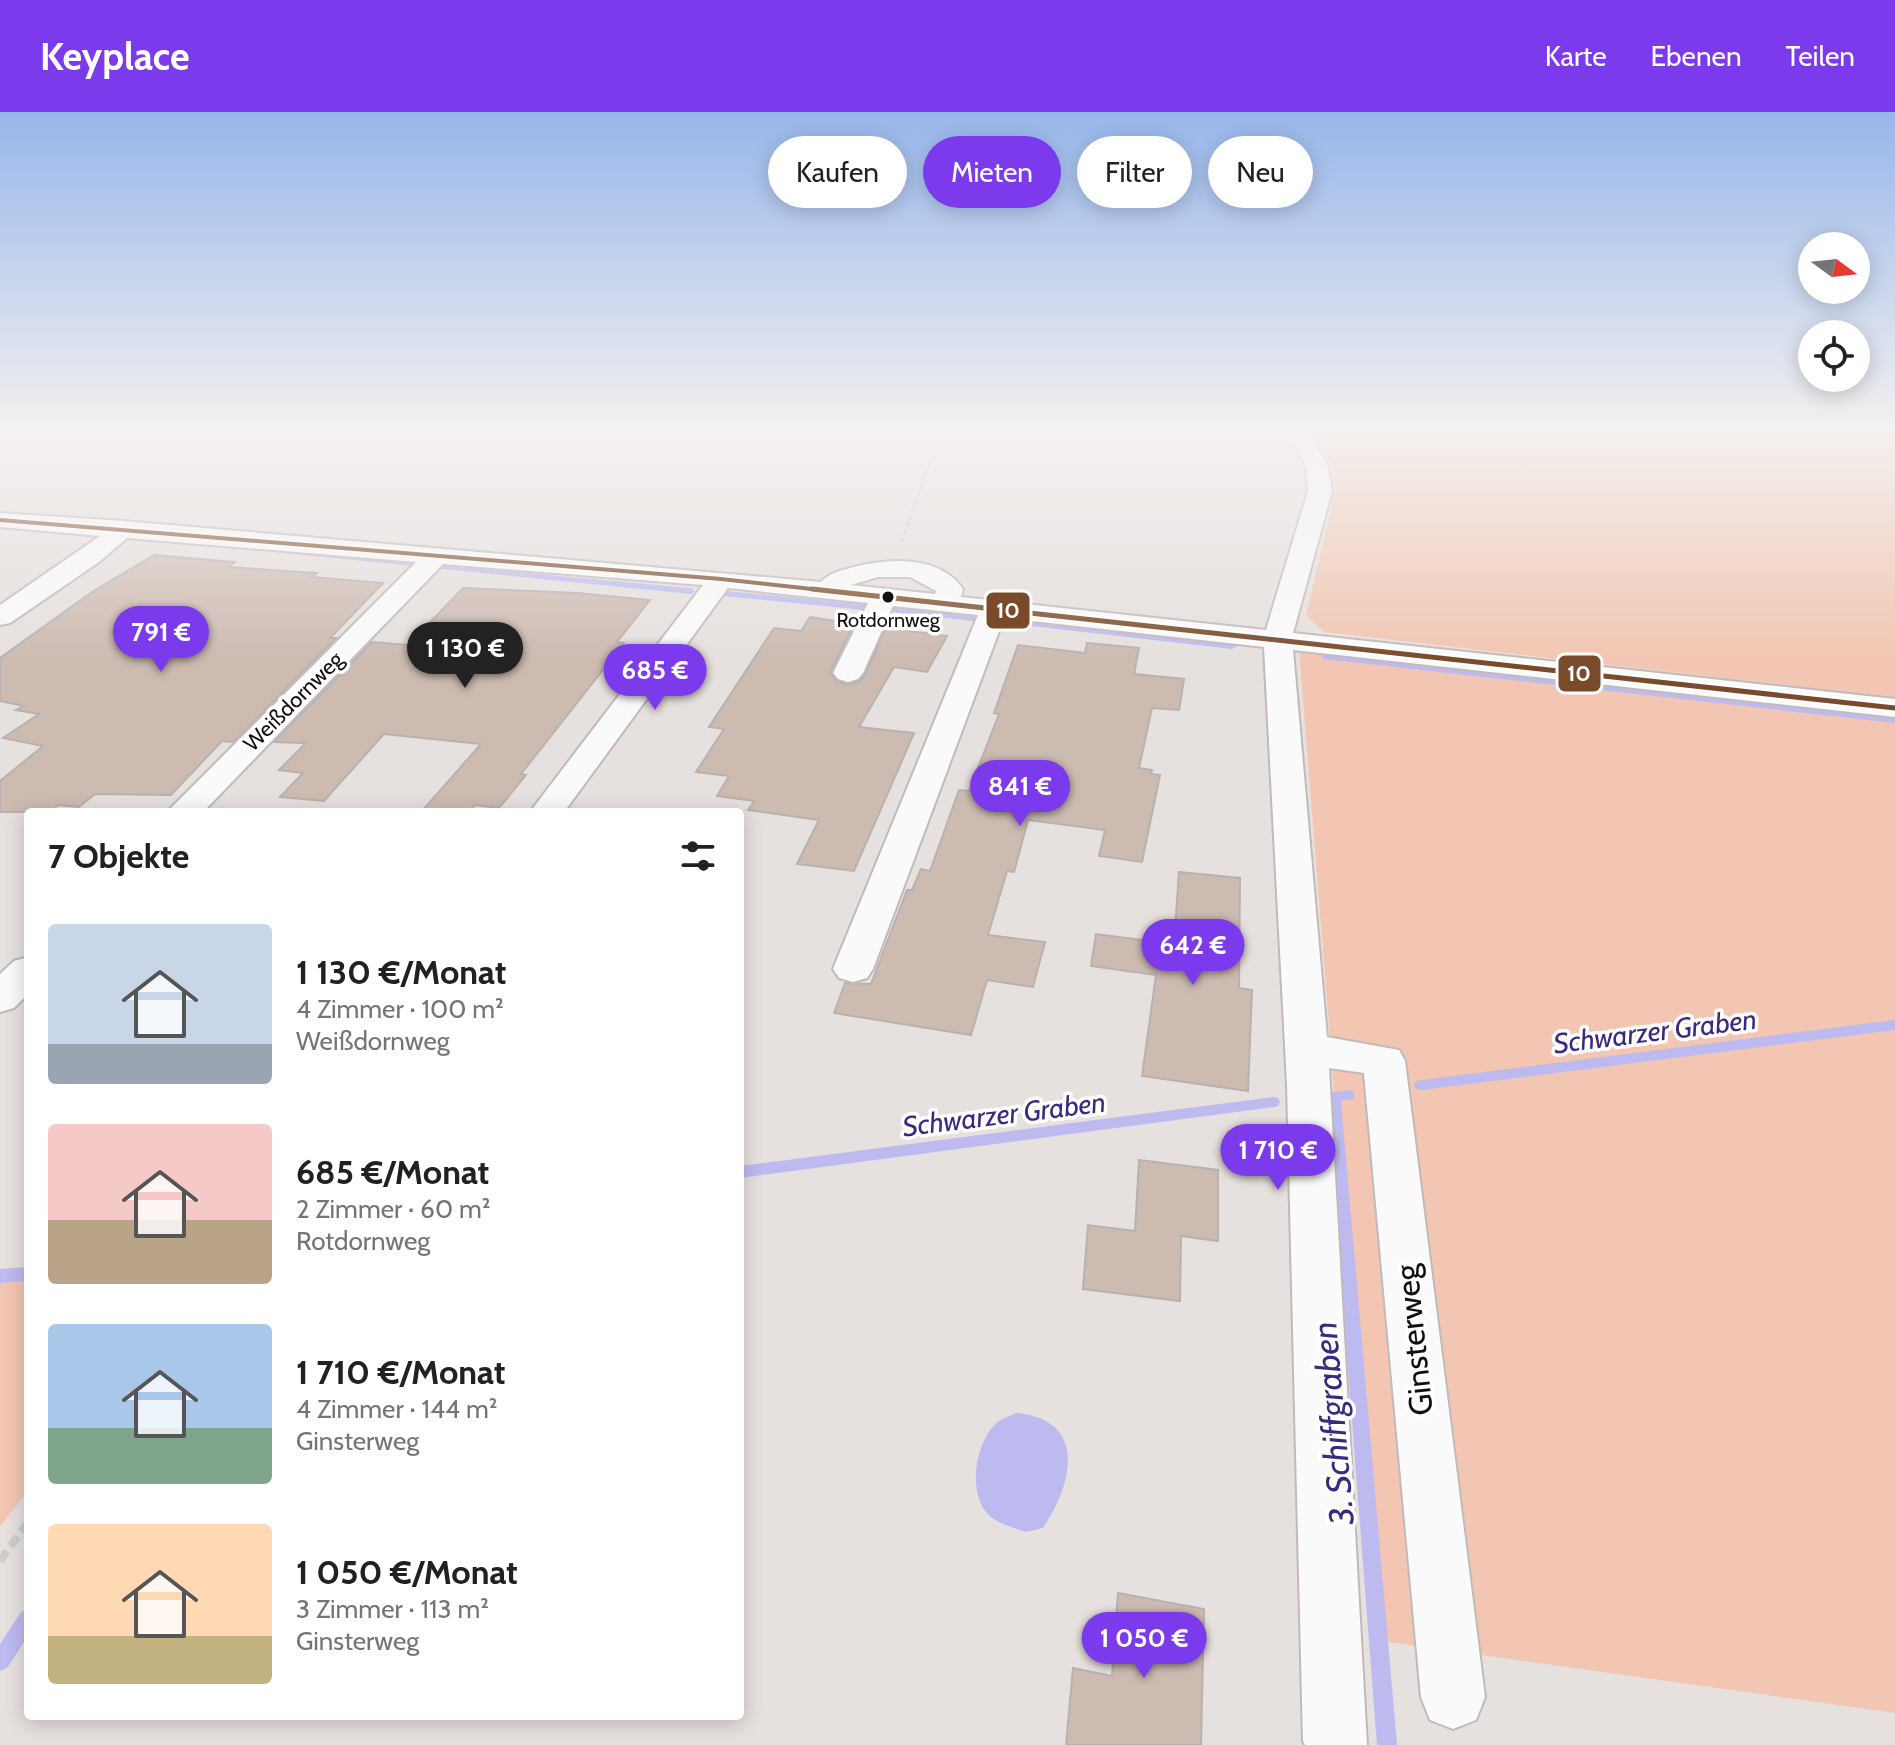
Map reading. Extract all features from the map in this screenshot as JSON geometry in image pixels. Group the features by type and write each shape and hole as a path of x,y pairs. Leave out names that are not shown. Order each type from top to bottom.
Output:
{"street":[{"path":"1316,506 1278,638 1307,1049 1336,1741"},
{"path":"0,520 721,579 1895,708"},
{"path":"0,617 90,557 124,528"},
{"name":"Weißdornweg","path":"188,808 436,556"},
{"path":"820,590 852,574 891,569 913,570 941,577 950,589 945,604"},
{"path":"550,808 721,579"},
{"path":"848,673 884,597"},
{"path":"853,969 994,609"},
{"path":"0,998 24,974"},
{"name":"Ginsterweg","path":"1307,1049 1384,1061 1453,1697"}],"path":[{"path":"891,569 914,506"},
{"path":"0,1561 24,1528"}],"shaded area":[{"path":"1332,506 1895,506 1895,698 1324,632 1306,615"},
{"path":"1299,649 1895,721 1895,1713 1453,1651 1388,1060 1331,1050"},
{"path":"1331,1055 1381,1062 1442,1650 1376,1640"},
{"path":"24,1281 24,1495 0,1527 0,1283"}],"water":[{"path":"1016,1413 1039,1418 1055,1427 1064,1440 1068,1456 1067,1474 1053,1511 1043,1528 1026,1532 990,1517 977,1492 977,1465 985,1439 999,1421"}],"building":[{"path":"154,555 235,562 229,567 317,573 312,577 383,583 330,638 336,638 233,742 222,741 171,795 95,794 79,807 58,805 55,808 24,808 24,812 0,812 0,781 43,746 3,738 39,714 16,710 24,706 0,701 0,658 92,592"},
{"path":"463,588 650,600 617,642 624,643 521,774 526,775 499,808 475,805 472,808 425,808 481,744 384,734 324,801 280,797 303,773 279,770 306,743 274,742 372,642 408,645"},
{"path":"810,617 854,624 830,672 836,681 847,685 859,682 865,675 886,628 947,636 927,672 894,667 859,727 914,733 854,871 797,864 819,820 748,810 754,801 717,796 729,776 696,772 724,729 709,727 774,628 801,631"},
{"path":"1087,643 1139,648 1134,674 1184,679 1179,710 1152,708 1139,768 1160,775 1142,862 1099,856 1105,830 1028,820 1014,872 1007,871 988,935 1045,942 1033,987 987,980 971,1035 834,1013 845,983 871,984 907,890 912,890 921,869 930,871 959,790 969,791 999,714 994,713 1018,645 1085,653"},
{"path":"1179,872 1240,878 1239,988 1252,990 1248,1091 1142,1076 1156,975 1091,966 1096,934 1174,944"},
{"path":"1139,1160 1218,1170 1218,1241 1181,1236 1180,1301 1083,1289 1088,1225 1135,1231"},
{"path":"1118,1593 1204,1609 1201,1745 1066,1745 1073,1668 1112,1676"}],"waterway":[{"path":"293,552 415,564"},
{"path":"442,567 691,591"},
{"path":"726,594 864,607"},
{"path":"894,610 973,618"},
{"path":"1008,621 1232,646"},
{"path":"1327,657 1895,720"},
{"name":"Schwarzer Graben","path":"1421,1085 1895,1025"},
{"name":"3. Schiffgraben","path":"1348,1095 1334,1097 1387,1745"},
{"name":"Schwarzer Graben","path":"744,1171 1273,1102"},
{"name":"Schwarzer Graben","path":"0,1276 24,1274"},
{"path":"0,1661 24,1625"}],"transit line":[{"name":"10","path":"0,520 721,579 1895,708"}],"place":[{"name":"Rotdornweg","path":"888,597"}]}
